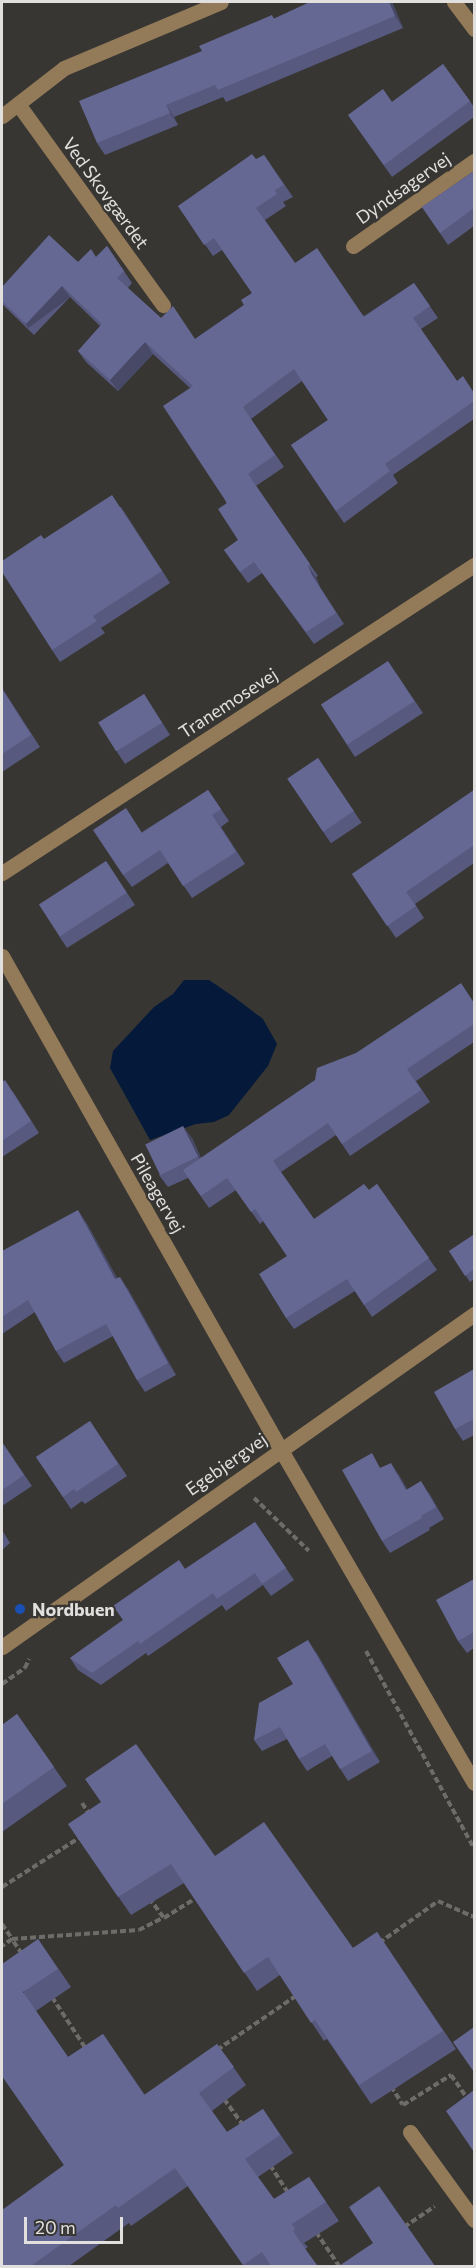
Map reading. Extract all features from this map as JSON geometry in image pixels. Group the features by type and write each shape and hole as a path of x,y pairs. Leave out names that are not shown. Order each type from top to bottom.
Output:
{"street":[{"path":"2,116 64,68 221,2"},
{"path":"454,2 474,29"},
{"name":"Ved Skovgærdet","path":"18,104 163,305"},
{"name":"Dyndsagervej","path":"353,246 474,161"},
{"name":"Tranemosevej","path":"2,873 474,565"},
{"name":"Pileagervej","path":"2,956 281,1449"},
{"name":"Egebjergvej","path":"2,1647 474,1314"},
{"path":"281,1449 474,1783"},
{"path":"410,2132 474,2220"}],"path":[{"path":"237,1481 310,1552"},
{"path":"363,1645 474,1848"},
{"path":"82,1803 92,1818"},
{"path":"2,1887 87,1832"},
{"path":"143,1890 164,1918"},
{"path":"2,1946 12,1939 139,1930 164,1918 199,1896"},
{"path":"371,1948 438,1901 474,1917"},
{"path":"2,1924 25,1958"},
{"path":"288,1987 295,1997"},
{"path":"209,2055 304,1992"},
{"path":"51,1996 89,2054"},
{"path":"385,2077 404,2105 451,2075 474,2108"},
{"path":"219,2091 246,2130"},
{"path":"266,2159 292,2198"},
{"path":"396,2233 455,2193"},
{"path":"312,2228 339,2266"}],"water":[{"path":"184,980 209,980 234,997 263,1019 277,1044 268,1066 229,1115 214,1122 196,1124 150,1140 110,1068 113,1051 154,1007 173,994"}],"building":[{"path":"310,2 389,2 395,16 218,90 215,85 166,105 170,113 97,143 79,101 202,51 199,46 272,15 274,19"},
{"path":"443,64 470,101 384,165 348,115 383,89 392,102"},
{"path":"252,154 256,159 264,155 284,185 275,190 277,194 256,208 295,263 317,248 364,317 414,283 430,306 413,318 457,381 463,376 474,393 474,401 385,464 390,471 336,511 291,445 328,420 294,369 243,407 275,455 248,474 310,564 308,566 312,575 336,613 306,632 254,562 240,572 224,550 238,540 218,509 227,503 163,406 193,386 145,342 110,380 78,351 102,324 62,286 26,324 2,301 2,287 49,235 78,262 91,249 96,257 107,246 124,271 117,278 161,318 173,306 195,339 244,305 241,300 252,293 214,238 204,245 178,206"},
{"path":"474,171 474,208 440,233 422,207"},
{"path":"112,495 162,571 93,616 97,621 52,650 2,572 2,561 41,535 44,539"},
{"path":"388,661 414,701 347,745 321,705"},
{"path":"2,689 31,735 2,754"},
{"path":"144,694 162,723 116,751 98,723"},
{"path":"318,758 354,811 323,832 287,779"},
{"path":"208,790 221,809 212,815 236,852 183,886 160,850 123,875 93,830 126,808 142,833"},
{"path":"474,790 474,845 406,892 416,906 387,926 352,874"},
{"path":"106,861 127,893 60,936 39,905"},
{"path":"461,983 474,1003 474,1024 407,1069 421,1090 342,1144 328,1123 273,1161 314,1219 364,1184 369,1190 377,1184 429,1258 364,1305 347,1279 286,1318 259,1274 287,1256 255,1209 251,1212 227,1178 201,1196 183,1170 315,1080 317,1068 356,1053"},
{"path":"5,1080 31,1121 2,1141 2,1082"},
{"path":"183,1126 198,1157 160,1175 145,1144"},
{"path":"78,1210 115,1279 120,1277 168,1363 137,1380 106,1324 56,1351 28,1300 2,1317 2,1251"},
{"path":"473,1235 474,1269 465,1276 449,1251"},
{"path":"474,1369 474,1419 455,1429 434,1392"},
{"path":"90,1421 118,1464 76,1492 74,1489 63,1497 36,1457"},
{"path":"2,1442 24,1475 2,1490"},
{"path":"372,1453 380,1468 391,1463 406,1490 421,1481 436,1507 421,1516 422,1518 382,1541 342,1470"},
{"path":"255,1522 286,1568 262,1584 255,1573 217,1599 213,1593 140,1644 138,1641 92,1673 70,1658 123,1620 113,1606 179,1560 185,1569"},
{"path":"474,1579 474,1632 458,1641 436,1600"},
{"path":"308,1640 372,1751 340,1769 325,1744 299,1759 280,1727 254,1740 259,1703 293,1684 277,1658"},
{"path":"17,1714 54,1767 2,1804 2,1725"},
{"path":"136,1744 215,1856 264,1822 353,1948 377,1932 443,2031 359,2085 315,2020 311,2023 268,1957 244,1973 171,1864 118,1897 68,1824 101,1802 85,1779"},
{"path":"38,1939 58,1969 23,1992 68,2057 103,2034 144,2095 217,2044 234,2067 199,2093 227,2132 263,2109 280,2135 245,2159 274,2199 309,2177 326,2202 292,2224 295,2229 293,2231 317,2266 271,2266 262,2252 243,2265 175,2168 118,2208 116,2205 31,2266 2,2266 2,2210 64,2165 2,2076 2,1964"},
{"path":"474,2027 474,2072 453,2042"},
{"path":"474,2090 474,2152 446,2111"},
{"path":"379,2186 435,2266 339,2266 373,2243 349,2207"}],"place":[{"name":"Nordbuen","path":"20,1609"}]}
